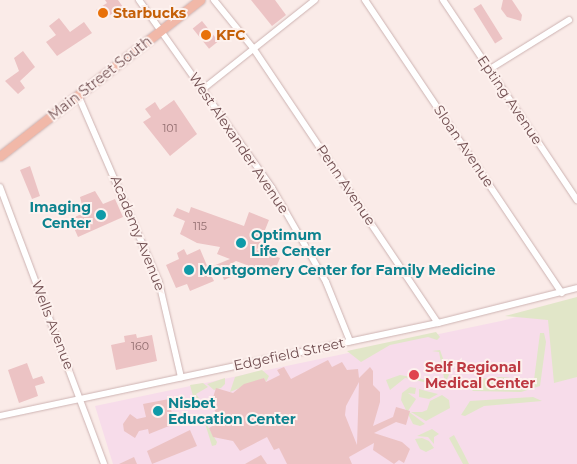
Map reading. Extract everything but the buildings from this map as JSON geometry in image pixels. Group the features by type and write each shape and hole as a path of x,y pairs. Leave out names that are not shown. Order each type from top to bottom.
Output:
{"main road":[{"name":"Main Street South","path":"0,156 160,29 200,0"}],"street":[{"name":"West Alexander Avenue","path":"139,0 203,89 297,230 326,282 350,340"},
{"name":"Penn Avenue","path":"214,0 253,48 438,323"},
{"path":"203,89 314,0"},
{"name":"Sloan Avenue","path":"364,0 562,293"},
{"name":"Epting Avenue","path":"444,0 577,200"},
{"path":"490,69 569,20"},
{"name":"Academy Avenue","path":"78,95 159,282 181,377"},
{"name":"Wells Avenue","path":"0,186 104,464"},
{"name":"Edgefield Street","path":"0,416 350,340 438,323 577,288"}],"shaded area":[{"name":"Self Regional Medical Center","path":"577,301 577,464 113,464 95,406 501,321"}],"green space":[{"path":"577,297 577,377 554,383 548,320 505,316"},
{"path":"436,332 440,337 437,340 428,337 390,345 361,362 347,351"},
{"path":"540,333 544,333 546,342 540,386 521,392 472,391 476,387 475,379 501,377 534,380"},
{"path":"440,350 449,375 445,383 439,352 432,351"},
{"path":"262,370 269,376 266,382 264,378 230,392 235,377"},
{"path":"400,375 422,379 438,385 405,378 390,390 386,380"},
{"path":"225,378 225,384 221,388 214,390 207,384"},
{"path":"203,383 208,387 196,394 201,401 194,400 190,385"},
{"path":"410,387 416,388 415,394 408,393 416,399 408,411 425,424 420,426 413,424 401,400 402,393"},
{"path":"419,389 438,394 429,399 419,397"},
{"path":"442,395 449,400 450,408 426,421 411,412 427,410 430,401"},
{"path":"533,397 542,401 484,406 465,416 461,415 470,401"},
{"path":"204,420 217,442 216,445 212,446"},
{"path":"432,429 439,434 434,437 434,444 428,437 417,436"},
{"path":"454,435 469,464 463,464 449,438"},
{"path":"422,438 429,441 434,448 426,452 420,449 415,439"}],"place":[{"name":"Starbucks","path":"103,13"},
{"name":"KFC","path":"206,35"},
{"name":"Imaging Center","path":"101,215"},
{"name":"Optimum Life Center","path":"241,243"},
{"name":"Montgomery Center for Family Medicine","path":"189,270"},
{"name":"Self Regional Medical Center","path":"414,375"},
{"name":"Nisbet Education Center","path":"158,411"}]}
